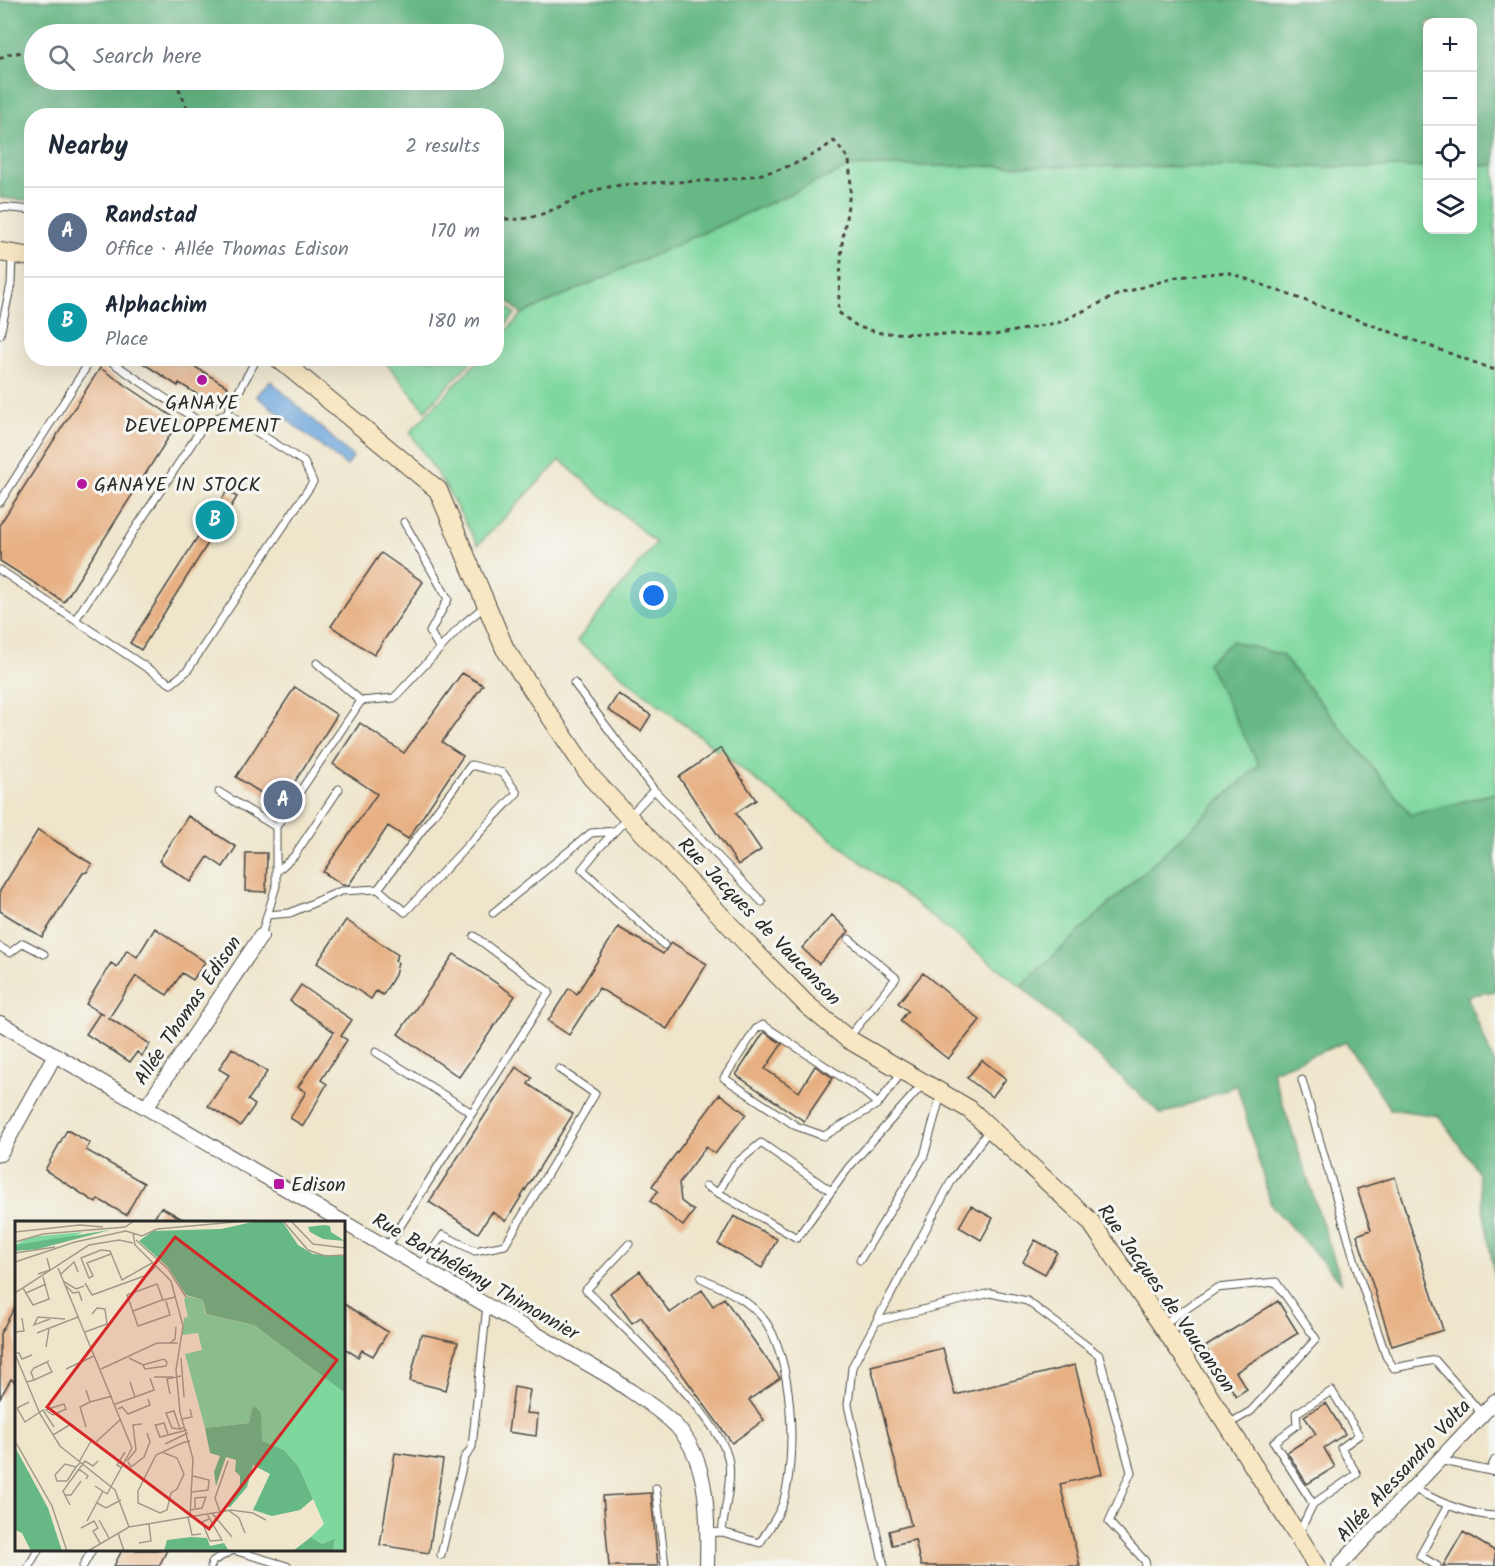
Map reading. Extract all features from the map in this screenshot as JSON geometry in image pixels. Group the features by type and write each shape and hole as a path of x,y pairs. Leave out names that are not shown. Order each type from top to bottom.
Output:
{"street":[{"path":"6,253 24,255"},
{"name":"Rue Jacques de Vaucanson","path":"288,366 438,490 505,649 591,777 806,1004 848,1039 969,1109 1090,1221 1162,1325 1317,1566"},
{"name":"Allée Thomas Edison","path":"147,1106 261,936"},
{"name":"Rue Barthélémy Thimonnier","path":"0,1023 147,1106 326,1218"},
{"path":"0,1154 55,1055"},
{"name":"Rue Barthélémy Thimonnier","path":"345,1227 421,1266 612,1378 679,1429 696,1457 704,1493 708,1533 707,1566"},
{"name":"Allée Alessandro Volta","path":"1339,1566 1495,1401"}],"lane":[{"path":"0,207 24,209"},
{"path":"0,335 11,284 6,253"},
{"path":"0,502 87,366"},
{"path":"118,366 204,425"},
{"path":"75,620 204,425 228,413 253,366"},
{"path":"0,570 171,684 187,671 314,482 304,462 228,413"},
{"path":"404,522 448,599 430,632 440,649"},
{"path":"317,663 361,701 394,698 486,604"},
{"path":"574,683 654,790 762,902"},
{"path":"261,936 276,886 276,826 361,701"},
{"path":"267,915 290,913 341,891 378,889 405,912 517,793 503,773 471,765 378,889"},
{"path":"276,872 294,856 339,789"},
{"path":"654,790 582,869 664,945"},
{"path":"219,792 276,826"},
{"path":"493,913 591,833 615,831"},
{"path":"387,1247 549,992 474,936"},
{"path":"848,1039 896,978 849,939"},
{"path":"0,947 10,952 23,943 44,954"},
{"path":"878,1104 860,1089 764,1025 756,1029 724,1078 796,1126 824,1136 878,1104 902,1072"},
{"path":"376,1052 472,1113"},
{"path":"421,1266 443,1235 475,1251 505,1245 595,1094 559,1069"},
{"path":"1302,1080 1356,1269 1386,1356 1394,1368 1435,1360 1482,1414"},
{"path":"706,1186 797,1238 849,1167 923,1084"},
{"path":"860,1260 924,1156 941,1094"},
{"path":"884,1566 848,1405 852,1367 952,1180 990,1129"},
{"path":"718,1193 734,1165 761,1143 831,1191"},
{"path":"629,1244 586,1290 660,1364 712,1425 730,1462 722,1532"},
{"path":"701,1278 733,1292 762,1317 783,1360 792,1433 782,1504 760,1543 722,1532 708,1533"},
{"path":"1162,1325 1217,1288 1276,1282 1316,1339 1251,1411 1227,1425"},
{"path":"878,1322 990,1293 1027,1301 1099,1355 1131,1472 1109,1522 1145,1561 1146,1566"},
{"path":"441,1555 464,1459 472,1446 487,1305"},
{"path":"1298,1536 1313,1504 1358,1474 1341,1448 1359,1435 1332,1391 1296,1413 1297,1425 1274,1442 1313,1504"},
{"path":"1438,1460 1492,1471 1495,1460"},
{"path":"656,1488 665,1566"},
{"path":"1413,1488 1448,1505 1479,1516 1495,1516"},
{"path":"1437,1566 1420,1556 1448,1505"},
{"path":"29,1566 37,1551"},
{"path":"83,1566 91,1551"},
{"path":"211,1566 213,1561 231,1551"},
{"path":"236,1551 287,1566"}],"path":[{"path":"0,59 6,54 24,52"},
{"path":"179,90 187,108"},
{"path":"504,219 513,221 542,214 611,186 747,179 810,159 834,141 849,159 851,186 842,244 838,312 858,327 881,333 995,335 1060,322 1119,294 1177,277 1227,272 1495,370"}],"green space":[{"path":"0,0 1495,0 1495,165 1477,166 1477,18 1423,18 1423,167 852,166 522,314 504,297 504,108 24,108 24,200 0,198"},
{"path":"1495,165 1495,793 1411,815 1282,655 1207,663 1260,764 1021,986 577,641 656,543 560,460 478,545 445,486 410,432 473,366 504,366 504,333 522,314 852,166 1423,167 1423,234 1477,234 1477,166"},
{"path":"504,304 515,314 504,326"},
{"path":"389,366 466,366 425,410"},
{"path":"1232,641 1282,655 1411,815 1495,793 1495,991 1467,996 1495,1065 1495,1280 1477,1170 1439,1116 1390,1109 1346,1042 1272,1071 1342,1283 1271,1205 1237,1085 1162,1115 1021,986 1259,765 1207,663"}],"water":[{"path":"271,381 353,457 347,466 256,396"}],"building":[{"name":"GANAYE DEVELOPPEMENT","path":"147,366 194,366 228,387 216,406 179,383 178,386"},
{"name":"GANAYE IN STOCK","path":"100,368 179,421 64,602 0,561 0,524"},
{"path":"227,491 237,497 141,650 130,643"},
{"path":"381,553 423,582 374,655 331,626"},
{"path":"462,673 483,685 442,742 463,756 408,839 388,826 349,885 343,885 323,872 377,794 333,764 360,723 404,753"},
{"path":"295,687 337,715 280,805 236,777"},
{"path":"618,694 651,715 641,731 608,710"},
{"path":"721,748 756,800 736,813 761,850 738,865 679,777"},
{"path":"188,816 236,847 223,867 208,857 191,882 159,861"},
{"path":"38,830 92,864 87,872 83,873 42,937 0,911 0,891"},
{"path":"246,853 267,853 266,892 245,891"},
{"path":"832,915 849,931 819,964 802,948"},
{"path":"346,920 398,955 395,960 398,963 395,975 383,995 376,991 371,999 317,963"},
{"path":"618,927 663,954 671,942 707,964 667,1029 599,988 569,1035 548,1021 569,988 577,994"},
{"path":"155,928 205,962 193,980 182,973 167,995 136,976 109,1018 150,1044 142,1056 137,1052 130,1062 86,1034 100,1013 104,1015 86,1004 111,963 117,967 127,950 137,957"},
{"path":"454,954 515,996 459,1077 398,1034"},
{"path":"923,973 980,1020 948,1059 900,1021 908,1011 898,1003"},
{"path":"301,985 352,1020 341,1036 347,1040 321,1080 327,1084 303,1126 290,1118 306,1092 298,1087 334,1032 290,1001"},
{"path":"764,1032 782,1044 765,1069 799,1092 815,1066 833,1078 804,1121 736,1075"},
{"path":"232,1048 267,1072 248,1100 255,1105 240,1126 208,1106 229,1075 219,1069"},
{"path":"982,1060 1006,1079 992,1097 967,1078"},
{"path":"516,1067 532,1078 528,1084 573,1114 506,1221 492,1212 478,1233 429,1202"},
{"path":"720,1094 746,1114 715,1154 706,1147 679,1183 681,1201 694,1211 683,1226 650,1201 658,1191 652,1186"},
{"path":"67,1130 90,1143 86,1150 144,1183 126,1215 98,1199 96,1203 45,1170"},
{"path":"1395,1177 1443,1330 1392,1346 1357,1235 1371,1230 1357,1189"},
{"path":"971,1206 993,1218 981,1240 959,1227"},
{"path":"161,1207 186,1221 153,1221"},
{"path":"734,1216 777,1239 762,1268 718,1244"},
{"path":"1035,1240 1057,1252 1045,1274 1023,1262"},
{"path":"640,1271 670,1313 702,1290 713,1306 724,1298 780,1378 749,1400 764,1420 732,1443 641,1317 632,1323 610,1293"},
{"path":"1278,1301 1298,1333 1236,1372 1247,1389 1236,1396 1205,1347"},
{"path":"345,1305 388,1332 373,1356 362,1350 358,1357 345,1349"},
{"path":"15,1307 15,1382 11,1379 0,1398 0,1334"},
{"path":"421,1334 458,1342 446,1390 410,1381"},
{"path":"943,1348 955,1395 1075,1365 1102,1474 1060,1484 1080,1566 921,1566 915,1540 892,1545 889,1531 911,1525 871,1366"},
{"path":"514,1387 530,1390 526,1413 538,1414 536,1436 508,1432"},
{"path":"1326,1403 1345,1434 1324,1448 1335,1467 1307,1484 1287,1452 1316,1434 1304,1416"},
{"path":"395,1453 443,1460 429,1553 380,1545"},
{"path":"651,1493 658,1566 609,1566 603,1496"},
{"path":"1463,1532 1495,1551 1495,1566 1443,1566"},
{"path":"122,1551 166,1551 159,1566 114,1566"}],"place":[{"name":"GANAYE DEVELOPPEMENT","path":"202,380"},
{"name":"GANAYE IN STOCK","path":"82,484"},
{"name":"Alphachim","path":"215,520"},
{"name":"Randstad","path":"283,800"},
{"name":"Edison","path":"279,1184"}]}
